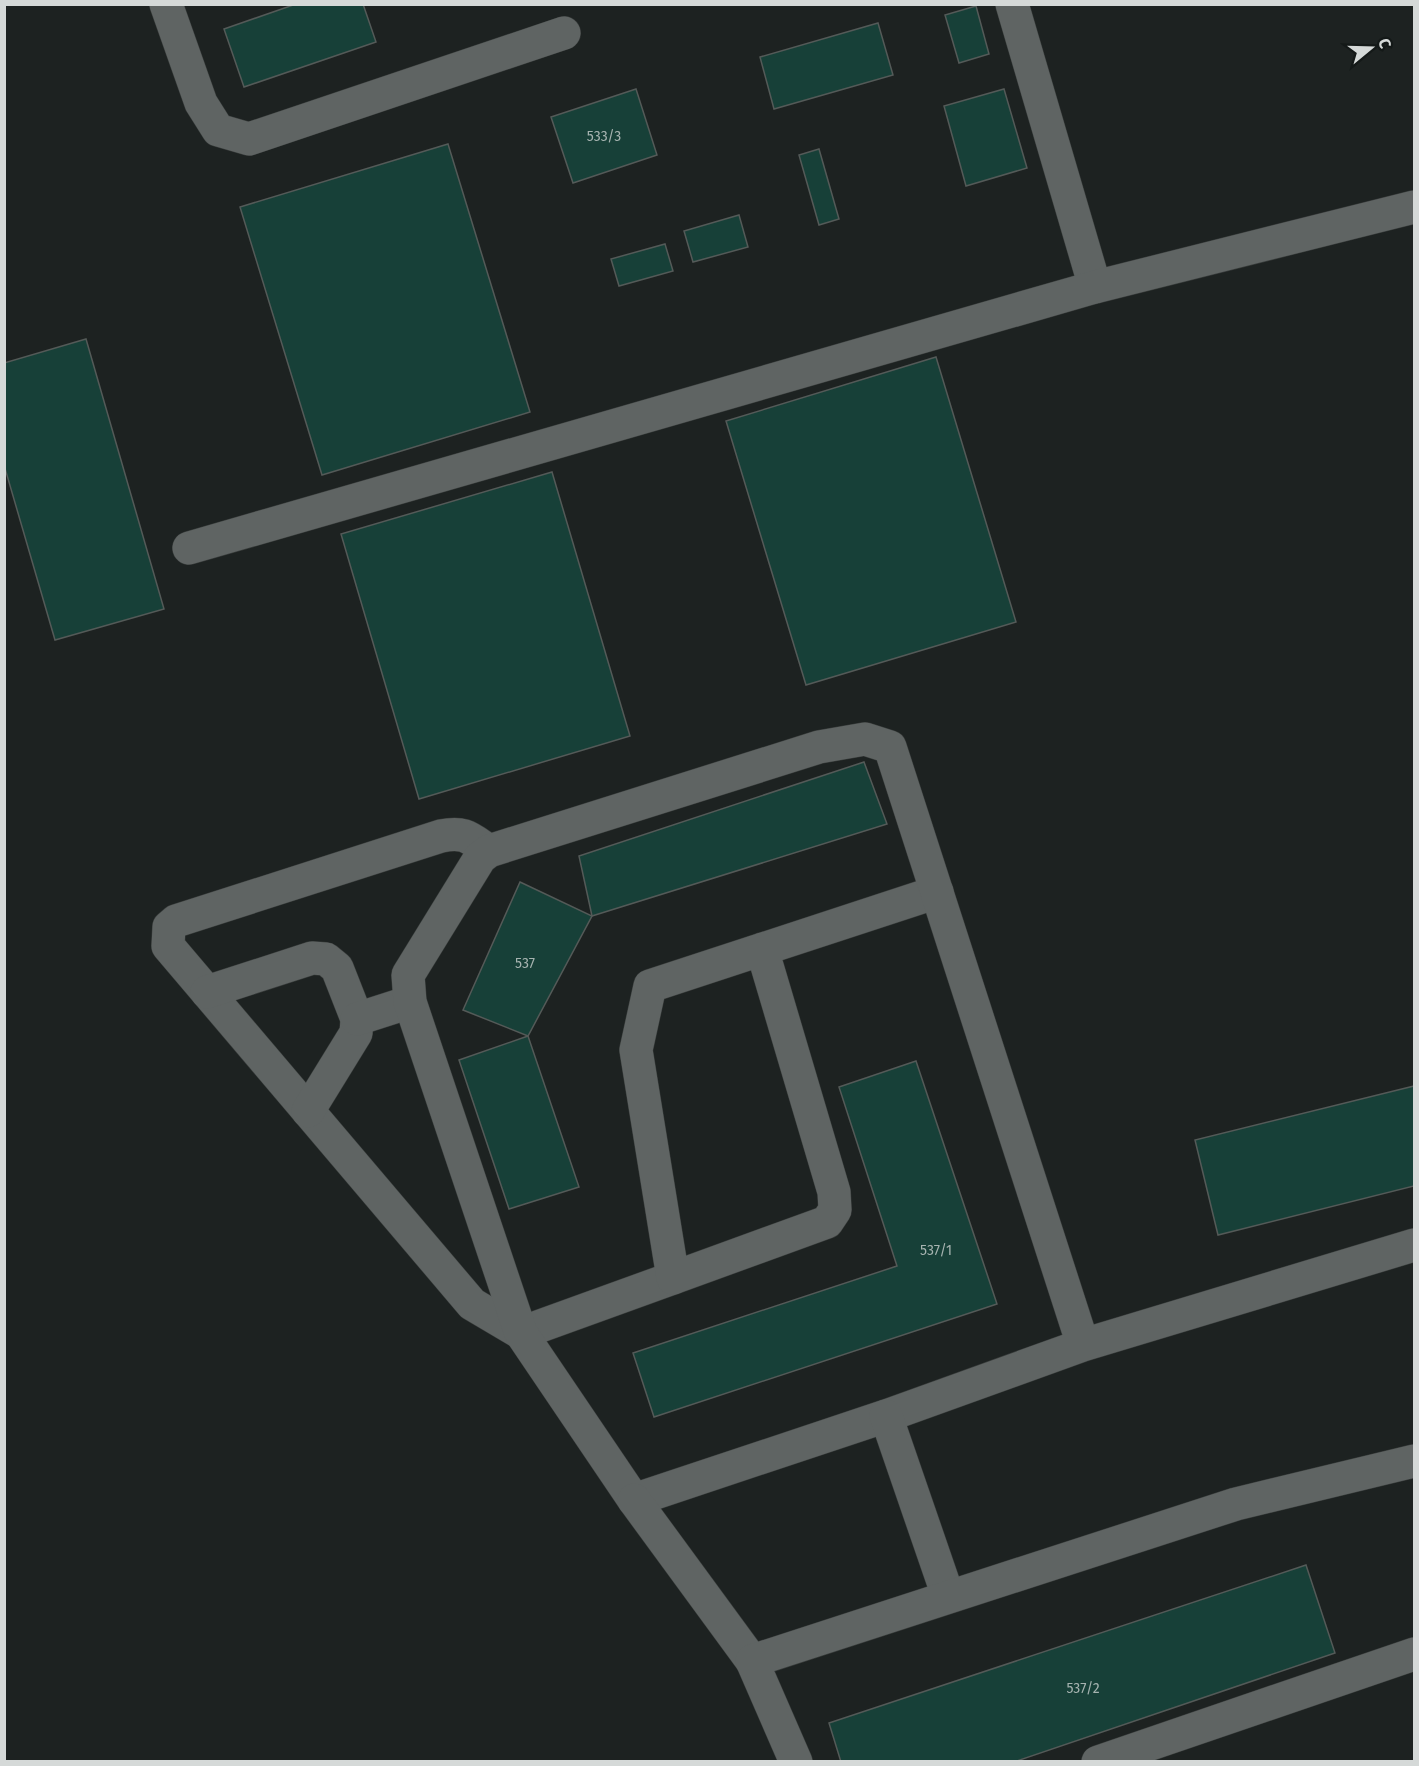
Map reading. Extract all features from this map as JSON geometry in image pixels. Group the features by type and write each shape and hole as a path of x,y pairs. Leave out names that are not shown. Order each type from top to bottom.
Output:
{"lane":[{"path":"166,4 201,103 218,130 249,139 564,33"},
{"path":"1012,4 1095,287"},
{"path":"189,548 1095,287 1414,207"},
{"path":"796,1761 752,1661 634,1500 521,1333 410,1002 408,975 480,858 489,851 819,747 865,739 890,747 1083,1345"},
{"path":"489,851 457,832 441,836 176,921 169,927 168,946 472,1305 521,1333 827,1222 835,1210 834,1192 762,949"},
{"path":"673,1278 636,1050 650,986 937,892"},
{"path":"207,992 312,958 326,959 337,968 357,1019 356,1033 308,1111"},
{"path":"357,1019 410,1002"},
{"path":"634,1500 886,1416 1083,1345 1414,1245"},
{"path":"886,1416 948,1596"},
{"path":"752,1661 1236,1504 1414,1461"},
{"path":"1098,1761 1414,1654"}],"building":[{"path":"296,4 363,4 376,42 244,87 224,29"},
{"path":"976,6 989,54 959,63 945,15"},
{"path":"878,23 893,75 774,109 760,57"},
{"path":"636,89 657,155 573,183 551,117"},
{"path":"1004,89 1027,168 966,186 944,106"},
{"path":"448,144 530,412 322,475 240,207"},
{"path":"819,149 839,219 819,225 799,155"},
{"path":"739,215 748,247 693,262 684,231"},
{"path":"665,244 673,271 619,286 611,259"},
{"path":"86,339 164,609 55,640 4,465 4,363"},
{"path":"936,357 1016,622 806,685 726,421"},
{"path":"552,472 630,736 419,799 341,534"},
{"path":"864,762 887,824 592,916 579,856"},
{"path":"520,882 592,916 528,1036 463,1010"},
{"path":"528,1036 579,1187 509,1209 459,1060"},
{"path":"916,1061 997,1304 654,1417 633,1353 897,1266 839,1087"},
{"path":"1414,1086 1414,1186 1218,1235 1195,1140"},
{"path":"1306,1565 1335,1653 1014,1762 841,1762 829,1723"}]}
